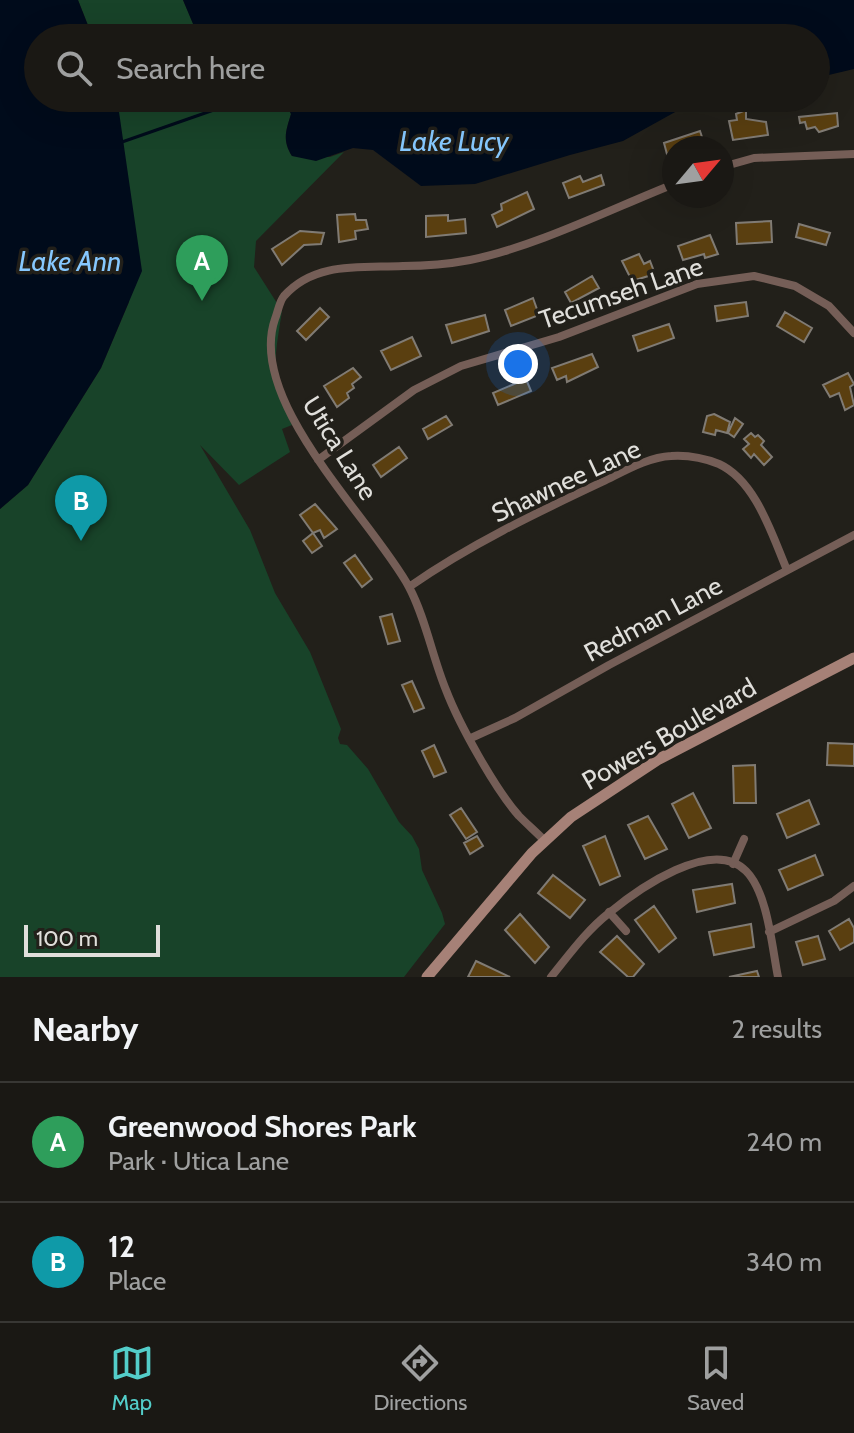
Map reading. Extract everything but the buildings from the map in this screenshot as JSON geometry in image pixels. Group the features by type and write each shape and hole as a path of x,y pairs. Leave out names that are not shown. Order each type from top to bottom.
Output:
{"main road":[{"name":"Powers Boulevard","path":"427,977 521,865 571,817 659,759 854,658"}],"street":[{"path":"734,164 754,158 854,154"},
{"name":"Utica Lane","path":"545,841 518,815 446,692 409,587 318,460 293,418 271,351 271,330 282,298 325,270 360,265 403,266 469,260 519,246 662,189"},
{"name":"Tecumseh Lane","path":"318,460 414,390 461,366 559,337 697,284 754,276 795,286 829,306 854,333"},
{"name":"Shawnee Lane","path":"409,587 433,570 548,507 636,466 668,456 695,457 719,464 740,480 762,513 787,570"},
{"name":"Redman Lane","path":"471,738 515,718 854,535"},
{"path":"733,864 744,839"},
{"path":"565,977 553,974 582,938 609,912 649,883 687,866 713,859 746,870 755,884 763,903 778,977"},
{"path":"769,932 834,901 854,886"},
{"path":"609,912 626,931"}],"green space":[{"path":"78,0 183,0 193,24 87,24"},
{"path":"118,112 290,112 286,140 292,156 330,157 344,152 256,241 254,267 282,311 276,369 280,394 292,425 282,429 290,452 239,485 200,445 250,530 275,593 310,652 341,729 340,744 347,745 368,769 419,849 422,870 445,924 404,977 0,977 0,509 28,485 101,368 129,302"}],"water":[{"name":"Lake Ann","path":"0,0 78,0 87,24 24,24 24,112 119,112 142,271 101,368 28,485 0,509"},
{"path":"183,0 854,0 854,69 830,75 830,24 193,24"},
{"name":"Lake Lucy","path":"675,112 623,141 475,184 421,186 373,150 353,148 316,161 292,156 286,140 291,114"}],"waterway":[{"path":"122,142 208,112"}],"place":[{"name":"Greenwood Shores Park","path":"202,301"},
{"name":"12","path":"81,541"}]}
